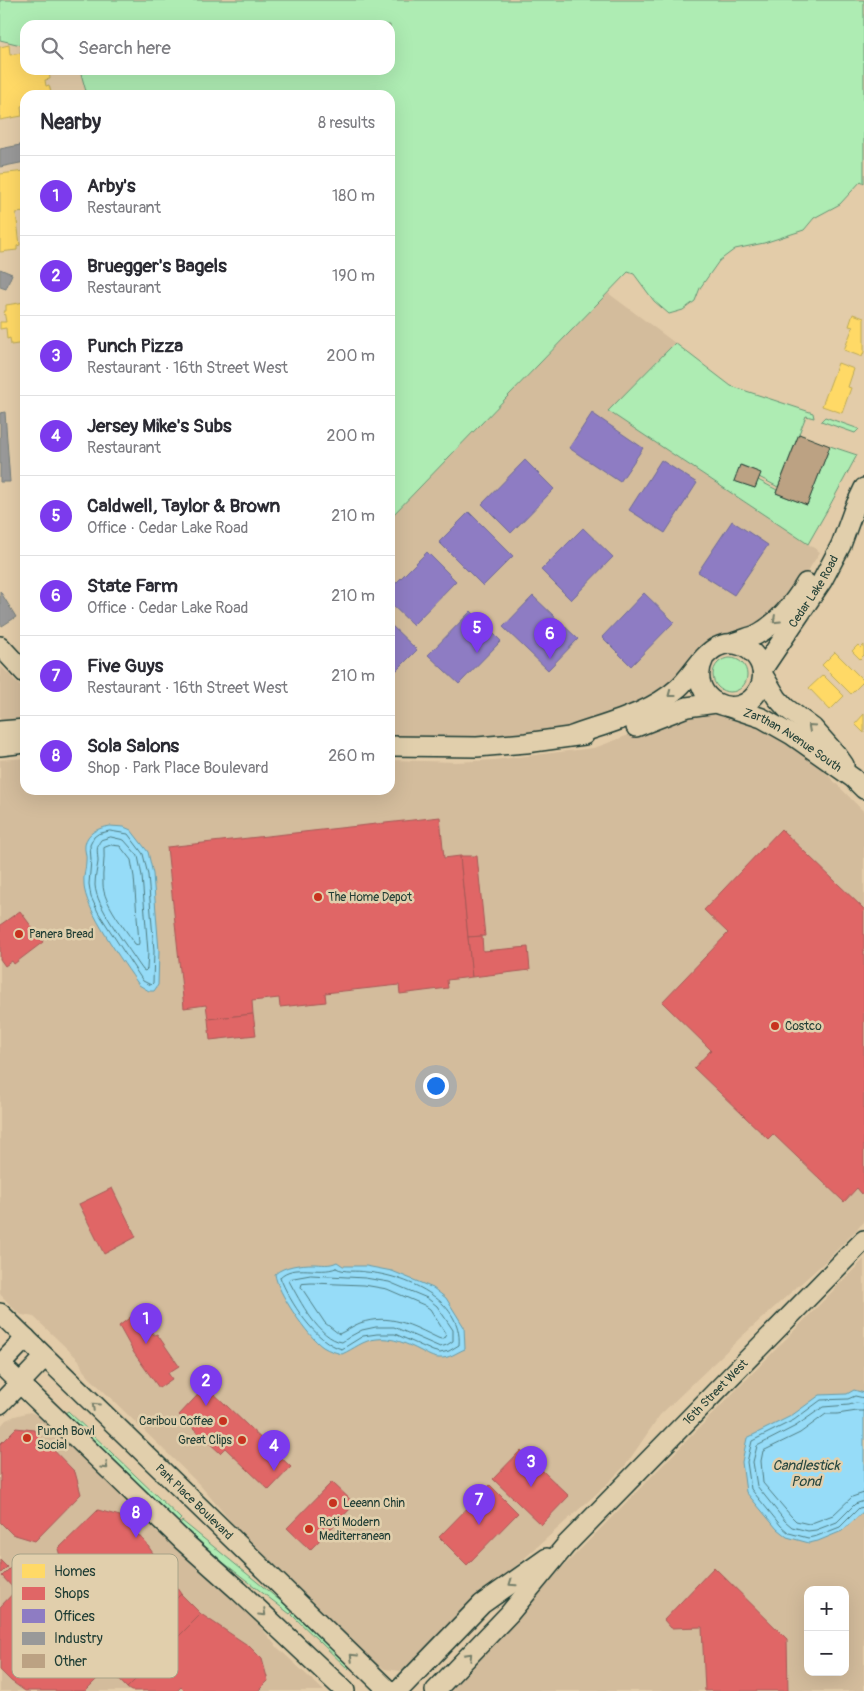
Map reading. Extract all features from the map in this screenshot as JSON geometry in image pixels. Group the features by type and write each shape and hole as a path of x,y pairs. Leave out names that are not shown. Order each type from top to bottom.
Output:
{"street":[{"name":"Cedar Lake Road","path":"395,746 477,747 526,743 626,730 682,709 742,705 752,698 760,688 763,673 822,581 859,512 864,488"},
{"name":"Cedar Lake Road","path":"572,736 651,708 679,688 704,658 716,647 733,643 763,631 792,604 830,543 859,512"},
{"path":"733,643 751,650 758,659 763,673"},
{"path":"12,656 20,666"},
{"path":"704,658 699,674 703,691 722,705"},
{"name":"Zarthan Avenue South","path":"763,673 777,698 786,708 813,728 837,755 858,784"},
{"name":"Zarthan Avenue South","path":"722,705 774,724 792,735 858,784"},
{"path":"0,731 20,729"},
{"path":"0,746 20,744"},
{"name":"16th Street West","path":"435,1691 509,1614 566,1545 864,1240"},
{"name":"Park Place Boulevard","path":"0,1313 389,1691"},
{"path":"26,1338 0,1364 183,1541 345,1691"},
{"path":"0,1404 45,1357"},
{"name":"16th Street West","path":"398,1691 482,1604 566,1545"}],"shaded area":[{"path":"608,293 675,343 609,411 820,552 800,583 774,616 688,667 653,700 574,725 549,730 463,738 395,737 395,513"},
{"path":"0,665 20,686 20,720 0,722"},
{"path":"708,712 721,713 765,728 818,765 864,812 864,1222 827,1260 740,1338 660,1415 625,1466 605,1486 487,1592 407,1669 400,1671 385,1669 378,1665 309,1603 244,1537 200,1485 88,1376 79,1360 34,1317 17,1312 0,1294 0,760 20,758 20,795 395,795 395,760 456,762 494,760 593,748 668,720"},
{"path":"864,1259 864,1691 448,1691 563,1567"},
{"path":"30,1412 42,1417 249,1613 277,1647 324,1691 0,1691 0,1427 6,1420"}],"green space":[{"path":"0,0 864,0 864,183 861,181 840,204 814,218 804,230 764,243 735,249 719,261 700,288 695,301 683,310 669,314 654,301 634,274 628,272 395,513 395,90 86,90 81,75 395,75 395,20 20,20 20,45 0,40"},
{"path":"675,343 731,386 813,413 814,418 806,416 778,487 759,477 760,473 741,465 735,481 755,488 758,480 777,490 776,493 807,505 830,446 857,455 808,544 608,411"},
{"path":"825,417 859,429 855,433 821,421"},
{"path":"730,658 737,659 742,663 746,668 746,682 742,687 737,691 730,692 723,691 718,687 714,682 713,675 714,668 718,663 723,659"},
{"path":"68,1411 181,1519 178,1522 65,1413"},
{"path":"182,1521 293,1611 290,1614 224,1563 180,1524"},
{"path":"294,1613 350,1666 348,1669 292,1615"}],"water":[{"path":"110,826 124,827 131,830 148,852 153,874 159,951 158,985 154,991 149,991 139,985 97,921 86,895 84,881 86,841 94,831"},
{"path":"337,1262 343,1266 366,1266 392,1271 433,1288 446,1298 464,1327 465,1349 450,1356 439,1358 389,1339 367,1341 342,1354 323,1347 309,1334 294,1314 281,1292 275,1274 293,1266"},
{"name":"Candlestick Pond","path":"854,1390 864,1393 864,1511 842,1531 818,1541 809,1543 787,1537 777,1529 746,1492 742,1462 747,1438 791,1416 820,1395 847,1394"}],"building: Homes":[{"path":"9,45 10,55 20,53 20,75 50,75 50,79 45,80 46,86 49,85 50,90 20,90 20,116 0,120 0,47"},
{"path":"20,172 20,213 16,213 20,245 17,246 17,250 0,252 0,174"},
{"path":"20,303 20,344 11,345 10,338 7,339 6,328 0,329 0,322 6,322 4,311 6,311 6,305"},
{"path":"853,314 864,318 864,352 862,357 844,350 853,327 849,326"},
{"path":"838,363 854,369 848,387 851,388 842,413 822,406"},
{"path":"858,645 861,648 864,645 864,655 860,659 852,651"},
{"path":"835,652 864,681 851,694 822,665"},
{"path":"823,675 844,696 830,710 809,688"},
{"path":"864,714 864,733 855,724"}],"building: Shops":[{"name":"The Home Depot","path":"440,817 444,858 460,856 472,977 447,980 448,988 400,994 399,985 325,993 326,1002 280,1007 279,998 252,1001 253,1014 208,1019 206,1005 184,1008 167,847"},
{"name":"Costco","path":"781,829 864,909 864,1192 862,1194 857,1188 844,1202 773,1134 768,1139 694,1068 711,1050 662,1002 728,933 704,910"},
{"path":"460,856 477,856 485,936 468,937"},
{"name":"Panera Bread","path":"20,911 43,942 14,964 12,961 5,966 0,959 0,925"},
{"path":"482,936 483,951 528,947 530,970 472,977 468,937"},
{"path":"253,1014 256,1035 210,1040 208,1019"},
{"path":"112,1188 136,1237 104,1254 79,1204"},
{"path":"137,1312 154,1335 157,1334 179,1366 168,1373 172,1379 159,1388 134,1353 119,1326"},
{"path":"206,1386 291,1467 269,1490 225,1448 220,1453 179,1415"},
{"path":"16,1428 34,1430 75,1472 81,1494 35,1541 12,1534 0,1522 0,1444"},
{"path":"521,1450 569,1496 541,1525 493,1479"},
{"path":"332,1482 355,1504 310,1550 287,1528"},
{"path":"490,1485 518,1513 467,1565 439,1537"},
{"path":"98,1510 120,1516 146,1543 154,1554 59,1554 58,1549"},
{"path":"0,1560 7,1567 0,1574"},
{"path":"12,1566 12,1587 2,1576"},
{"path":"714,1567 787,1639 788,1691 705,1691 702,1627 671,1628 664,1620"},
{"path":"12,1594 12,1678 98,1678 85,1691 25,1691 11,1681 0,1670 0,1607"},
{"path":"181,1594 201,1614 178,1637 178,1597"},
{"path":"201,1614 249,1646 262,1659 268,1681 258,1691 185,1691 181,1687 177,1691 131,1691 127,1688 137,1678 178,1678 178,1637"},
{"path":"118,1678 137,1678 127,1688"}],"building: Offices":[{"path":"592,413 643,448 620,482 569,448"},
{"path":"525,460 554,489 511,533 482,504"},
{"path":"661,460 697,483 665,533 629,510"},
{"path":"469,512 513,556 483,586 439,542"},
{"path":"732,521 768,545 734,595 698,572"},
{"path":"583,528 613,557 571,600 541,570"},
{"path":"427,552 456,581 413,625 395,608 395,584"},
{"path":"644,593 674,622 631,666 602,637"},
{"path":"533,596 578,639 548,670 503,627"},
{"path":"471,611 501,641 459,684 428,655"},
{"path":"395,629 417,650 395,672"}],"building: Industry":[{"path":"20,145 20,163 0,167 0,149"},
{"path":"0,269 12,274 6,289 0,287"},
{"path":"5,412 10,482 0,482 0,413"},
{"path":"0,591 16,617 2,626 0,623"}],"building: Other":[{"path":"799,434 830,446 807,505 776,493"},
{"path":"740,465 761,473 755,488 734,481"}],"place":[{"name":"Caldwell, Taylor & Brown","path":"477,653"},
{"name":"State Farm","path":"550,659"},
{"name":"The Home Depot","path":"318,897"},
{"name":"Panera Bread","path":"19,934"},
{"name":"Costco","path":"775,1026"},
{"name":"Arby's","path":"146,1344"},
{"name":"Bruegger's Bagels","path":"206,1406"},
{"name":"Caribou Coffee","path":"223,1421"},
{"name":"Punch Bowl Social","path":"27,1438"},
{"name":"Great Clips","path":"242,1440"},
{"name":"Jersey Mike's Subs","path":"274,1471"},
{"name":"Punch Pizza","path":"531,1487"},
{"name":"Leeann Chin","path":"333,1503"},
{"name":"Five Guys","path":"479,1525"},
{"name":"Roti Modern Mediterranean","path":"309,1529"},
{"name":"Sola Salons","path":"136,1538"}]}
